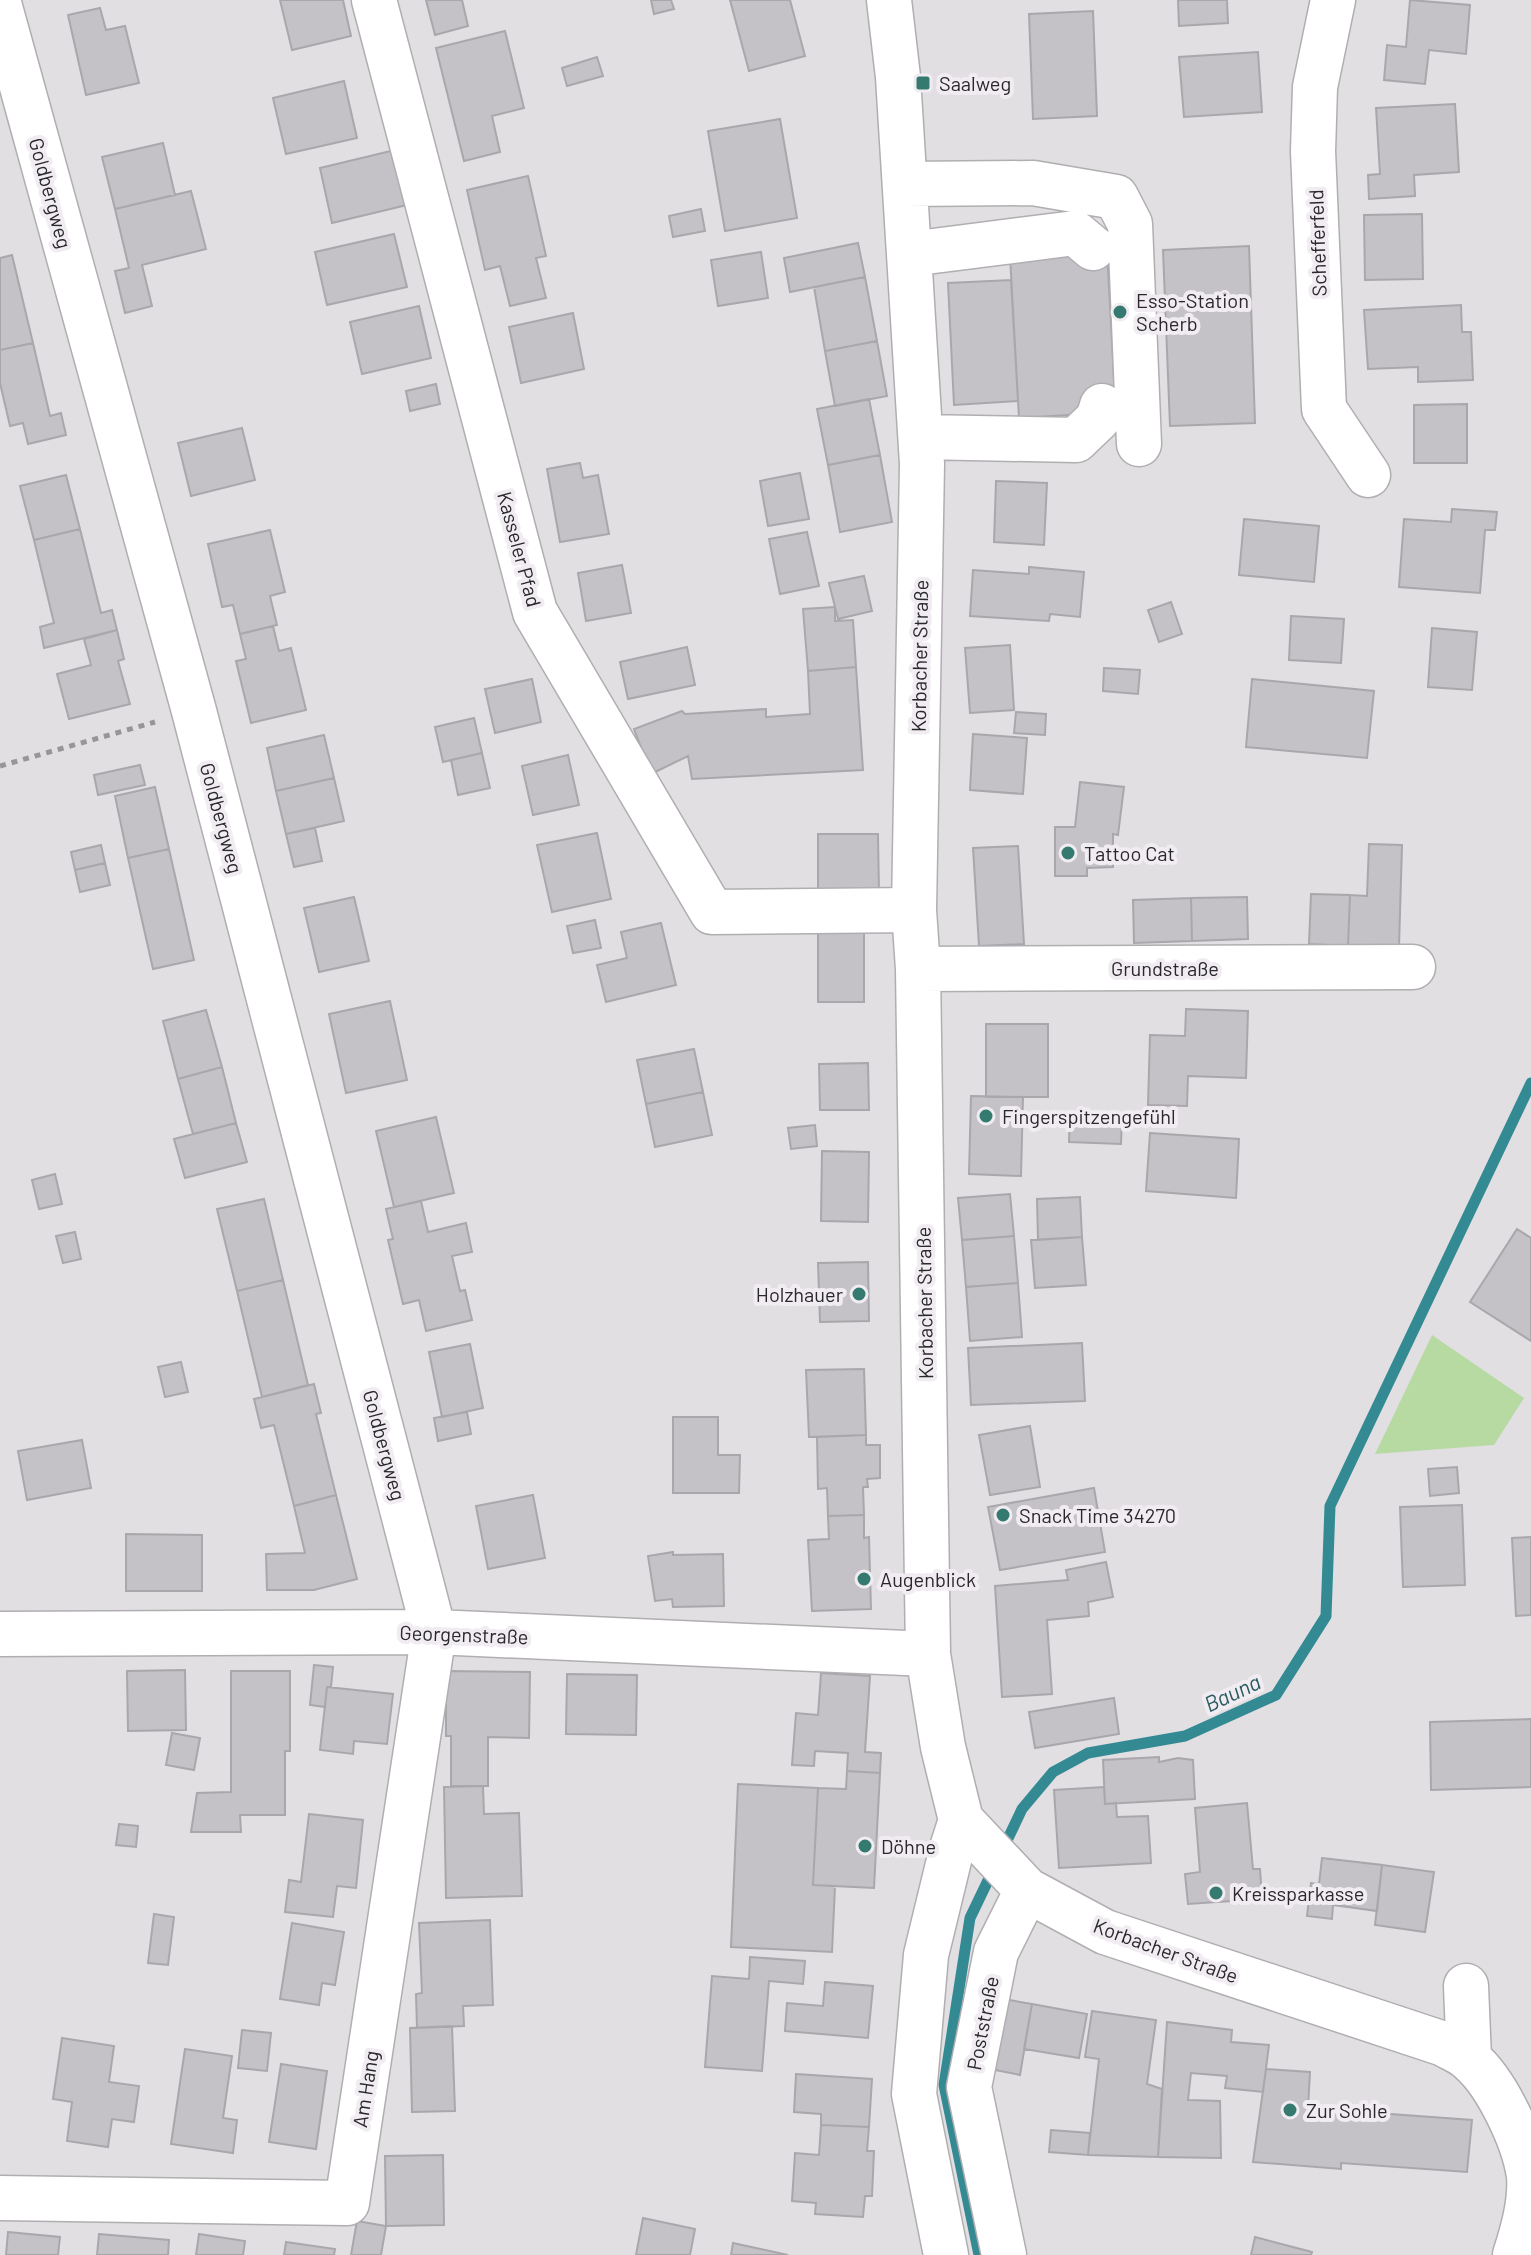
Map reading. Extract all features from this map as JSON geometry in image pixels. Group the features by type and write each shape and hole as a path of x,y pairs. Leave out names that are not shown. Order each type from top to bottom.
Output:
{"street":[{"name":"Kasseler Pfad","path":"374,0 535,612 712,912 914,910"},
{"name":"Korbacher Straße","path":"889,0 898,77 921,437 914,910 918,969 928,1654 943,1747 961,1820 1027,1890 1105,1932 1444,2044 1469,2059 1496,2092 1518,2138 1530,2177 1526,2217 1515,2255"},
{"name":"Schefferfeld","path":"1333,0 1315,87 1324,409 1368,475"},
{"name":"Goldbergweg","path":"0,7 194,711 434,1632"},
{"path":"905,184 1033,183 1116,197 1130,224 1139,444"},
{"path":"910,254 1075,233 1093,248"},
{"path":"921,437 1076,440 1098,419 1102,406"},
{"name":"Grundstraße","path":"918,969 1413,967"},
{"name":"Georgenstraße","path":"0,1634 434,1632 928,1654"},
{"name":"Am Hang","path":"0,2198 347,2203 434,1632"},
{"path":"946,2255 914,2094 926,1955 961,1820"},
{"name":"Poststraße","path":"1004,2255 969,2087 996,1952 1027,1890"},
{"path":"1466,1986 1469,2059"}],"path":[{"path":"0,766 194,711"}],"green space":[{"path":"1432,1335 1524,1398 1494,1445 1375,1454"}],"building":[{"path":"280,0 343,0 351,36 292,50"},
{"path":"426,0 462,0 468,26 435,35"},
{"path":"651,0 671,0 674,9 654,14"},
{"path":"730,0 790,0 805,56 749,71"},
{"path":"1178,0 1227,0 1228,23 1179,26"},
{"path":"1410,0 1470,5 1466,54 1429,50 1425,84 1384,80 1387,45 1406,47"},
{"path":"100,8 106,30 125,26 139,83 86,95 68,15"},
{"path":"1093,11 1097,116 1033,119 1029,14"},
{"path":"505,31 524,108 492,116 500,152 464,161 436,48"},
{"path":"1258,52 1262,112 1184,117 1179,57"},
{"path":"597,57 603,76 567,86 562,68"},
{"path":"344,81 357,138 286,154 273,98"},
{"path":"1455,104 1459,172 1414,175 1415,196 1369,199 1368,175 1380,174 1376,108"},
{"path":"780,119 797,218 725,231 708,131"},
{"path":"163,143 175,195 115,209 102,157"},
{"path":"395,150 407,205 332,223 320,168"},
{"path":"528,176 546,256 536,258 546,298 510,306 500,266 485,270 467,190"},
{"path":"191,191 206,249 142,265 152,306 125,313 115,271 129,268 115,209"},
{"path":"701,209 705,231 673,237 669,216"},
{"path":"1422,214 1423,279 1365,280 1364,215"},
{"path":"394,234 407,287 327,305 315,252"},
{"path":"858,243 865,277 790,292 784,258"},
{"path":"1249,246 1255,423 1170,426 1163,250"},
{"path":"1107,251 1115,397 1084,414 1019,418 1010,256"},
{"path":"761,252 768,298 718,306 711,260"},
{"path":"12,255 33,343 0,350 0,258"},
{"path":"865,277 877,341 825,351 814,287"},
{"path":"1011,280 1018,401 954,405 948,283"},
{"path":"1461,305 1462,332 1471,332 1473,380 1418,382 1418,367 1368,369 1364,310"},
{"path":"419,306 431,358 362,374 350,322"},
{"path":"573,313 584,369 521,383 509,327"},
{"path":"877,341 887,396 835,406 825,351"},
{"path":"33,343 50,416 61,413 66,435 28,444 23,423 10,426 0,383 0,350"},
{"path":"436,384 440,404 410,411 406,391"},
{"path":"869,399 880,455 828,465 817,409"},
{"path":"1467,404 1467,463 1414,463 1414,405"},
{"path":"242,428 255,480 191,496 178,443"},
{"path":"880,455 892,522 840,532 828,465"},
{"path":"580,463 583,478 598,475 609,534 560,542 547,469"},
{"path":"800,473 809,519 768,526 760,481"},
{"path":"66,475 80,529 34,540 20,486"},
{"path":"996,481 1047,483 1044,545 994,542"},
{"path":"1452,509 1497,512 1495,530 1485,530 1480,593 1399,587 1404,519 1451,522"},
{"path":"1244,519 1319,526 1314,582 1239,575"},
{"path":"80,529 101,613 112,610 117,630 44,648 40,627 54,623 34,540"},
{"path":"270,530 285,592 270,596 277,625 240,634 233,605 222,607 208,544"},
{"path":"807,532 819,586 780,594 769,539"},
{"path":"622,565 631,613 586,621 578,573"},
{"path":"1029,567 1084,572 1080,617 1050,614 1049,621 970,616 973,570 1029,574"},
{"path":"864,576 872,611 838,619 829,583"},
{"path":"1171,602 1182,634 1159,642 1148,610"},
{"path":"835,607 835,621 853,620 856,667 808,671 803,609"},
{"path":"1291,616 1344,619 1341,663 1289,660"},
{"path":"273,626 279,651 291,648 306,710 251,723 236,661 246,659 240,634"},
{"path":"1432,628 1477,632 1472,690 1428,687"},
{"path":"117,630 124,659 118,661 130,704 69,719 57,674 91,665 84,639"},
{"path":"1010,645 1014,710 970,713 965,648"},
{"path":"687,647 695,685 628,699 620,662"},
{"path":"856,667 863,770 692,779 688,756 651,774 634,729 682,711 685,714 766,709 766,717 810,714 808,671"},
{"path":"1104,668 1140,670 1138,694 1103,691"},
{"path":"532,679 541,722 495,733 485,689"},
{"path":"1252,679 1374,691 1367,758 1246,747"},
{"path":"1016,712 1046,714 1045,735 1014,733"},
{"path":"474,718 482,753 443,762 435,727"},
{"path":"973,734 1027,738 1023,794 970,790"},
{"path":"324,735 334,778 276,791 267,748"},
{"path":"482,753 490,788 458,795 451,760"},
{"path":"568,755 579,805 533,815 522,766"},
{"path":"140,765 145,785 98,795 94,775"},
{"path":"334,778 344,821 286,834 276,791"},
{"path":"1080,782 1124,787 1118,835 1113,834 1113,867 1087,868 1087,876 1055,876 1055,827 1075,827"},
{"path":"155,787 169,849 128,858 115,796"},
{"path":"315,828 322,861 294,867 286,834"},
{"path":"597,833 611,899 552,912 537,845"},
{"path":"818,834 878,834 879,893 818,894"},
{"path":"1369,844 1402,845 1399,947 1348,946 1350,895 1367,896"},
{"path":"101,845 105,863 75,870 71,852"},
{"path":"1018,846 1024,944 979,946 973,848"},
{"path":"169,849 194,960 153,969 128,858"},
{"path":"105,863 110,885 80,892 75,870"},
{"path":"1311,894 1350,895 1348,946 1309,944"},
{"path":"354,897 369,961 319,972 304,908"},
{"path":"1247,897 1248,939 1192,941 1191,898"},
{"path":"1191,898 1192,941 1134,943 1133,900"},
{"path":"595,920 601,948 573,953 567,926"},
{"path":"661,923 676,985 606,1002 597,965 627,958 621,932"},
{"path":"864,925 864,1002 818,1002 818,926"},
{"path":"390,1001 407,1080 346,1093 329,1014"},
{"path":"1186,1009 1248,1011 1246,1078 1188,1076 1187,1106 1148,1105 1150,1035 1185,1036"},
{"path":"206,1010 222,1067 178,1079 163,1021"},
{"path":"986,1024 1048,1024 1048,1097 986,1097"},
{"path":"694,1049 703,1092 646,1104 637,1060"},
{"path":"868,1063 869,1110 820,1110 819,1064"},
{"path":"222,1067 236,1123 193,1134 178,1079"},
{"path":"703,1092 712,1135 655,1147 646,1104"},
{"path":"971,1096 1023,1097 1021,1176 969,1174"},
{"path":"1070,1113 1122,1116 1121,1144 1069,1142"},
{"path":"436,1117 454,1193 394,1207 376,1131"},
{"path":"236,1123 247,1162 185,1178 174,1139"},
{"path":"815,1125 817,1146 791,1149 788,1128"},
{"path":"1150,1133 1239,1139 1236,1198 1146,1191"},
{"path":"822,1151 869,1152 868,1222 821,1221"},
{"path":"55,1174 62,1204 39,1209 32,1180"},
{"path":"1010,1194 1014,1236 962,1240 958,1198"},
{"path":"1080,1197 1082,1237 1038,1240 1037,1199"},
{"path":"264,1199 283,1280 237,1291 217,1209"},
{"path":"421,1201 428,1232 466,1223 472,1252 452,1256 460,1291 465,1290 472,1320 426,1331 419,1300 403,1304 388,1240 393,1239 386,1209"},
{"path":"1517,1229 1531,1238 1531,1341 1470,1302"},
{"path":"75,1232 81,1259 63,1263 56,1236"},
{"path":"1014,1236 1018,1283 966,1287 962,1240"},
{"path":"1082,1237 1086,1285 1035,1288 1031,1240"},
{"path":"868,1262 869,1321 820,1322 818,1263"},
{"path":"283,1280 308,1385 262,1397 237,1291"},
{"path":"1018,1283 1022,1337 970,1341 966,1287"},
{"path":"1082,1343 1085,1401 971,1405 968,1348"},
{"path":"470,1344 483,1408 442,1417 429,1352"},
{"path":"181,1362 188,1392 165,1397 158,1367"},
{"path":"864,1369 866,1435 809,1437 806,1370"},
{"path":"314,1384 321,1413 316,1414 336,1495 294,1506 274,1425 261,1428 254,1399"},
{"path":"467,1412 471,1434 438,1441 434,1418"},
{"path":"673,1417 718,1417 718,1455 740,1455 739,1493 673,1493"},
{"path":"1030,1426 1040,1487 990,1495 979,1435"},
{"path":"866,1435 866,1445 880,1445 880,1478 867,1479 868,1487 863,1487 864,1515 828,1516 827,1488 818,1489 817,1437"},
{"path":"82,1440 91,1488 27,1500 18,1451"},
{"path":"1457,1467 1459,1493 1430,1496 1428,1469"},
{"path":"1094,1488 1105,1552 1000,1570 988,1507"},
{"path":"336,1495 357,1579 314,1590 267,1590 266,1554 305,1553 294,1506"},
{"path":"533,1495 545,1558 488,1569 476,1506"},
{"path":"1462,1505 1465,1585 1403,1587 1400,1507"},
{"path":"864,1515 864,1538 869,1537 871,1609 812,1611 808,1540 829,1539 828,1516"},
{"path":"126,1534 202,1535 202,1591 126,1591"},
{"path":"1531,1537 1531,1615 1516,1616 1512,1538"},
{"path":"673,1552 673,1555 723,1554 724,1606 673,1607 672,1599 655,1601 648,1556"},
{"path":"1106,1562 1113,1597 1088,1602 1089,1616 1047,1620 1052,1694 1002,1697 995,1586 1068,1580 1066,1570"},
{"path":"314,1665 333,1667 325,1707 310,1705"},
{"path":"185,1670 186,1730 128,1731 127,1671"},
{"path":"231,1671 290,1671 290,1751 285,1751 285,1815 240,1815 241,1832 191,1832 197,1793 231,1792"},
{"path":"446,1671 530,1672 529,1738 488,1737 488,1786 451,1786 451,1736 446,1736"},
{"path":"821,1673 870,1676 865,1752 881,1753 880,1773 847,1771 848,1753 815,1751 814,1766 792,1765 796,1713 818,1715"},
{"path":"567,1674 637,1675 636,1735 566,1734"},
{"path":"327,1687 393,1694 387,1744 354,1741 353,1754 320,1750"},
{"path":"1114,1698 1119,1734 1035,1748 1029,1712"},
{"path":"1531,1719 1531,1787 1431,1790 1430,1722"},
{"path":"172,1733 200,1738 194,1770 166,1765"},
{"path":"1159,1757 1159,1762 1178,1758 1193,1760 1195,1799 1105,1804 1103,1760"},
{"path":"847,1771 880,1773 874,1888 813,1885 818,1788 846,1789"},
{"path":"738,1784 818,1788 813,1885 835,1886 832,1952 731,1947"},
{"path":"483,1786 484,1814 519,1813 522,1896 446,1898 444,1787"},
{"path":"1104,1787 1105,1804 1116,1803 1117,1817 1148,1816 1151,1863 1059,1868 1054,1790"},
{"path":"1247,1803 1253,1869 1260,1869 1262,1899 1188,1904 1185,1874 1200,1872 1195,1808"},
{"path":"309,1814 363,1820 356,1888 337,1886 333,1917 285,1912 289,1880 301,1882"},
{"path":"119,1824 138,1826 136,1847 116,1845"},
{"path":"1322,1858 1382,1865 1377,1911 1333,1905 1332,1919 1307,1916 1311,1883 1319,1884"},
{"path":"1382,1865 1434,1872 1425,1932 1375,1925"},
{"path":"154,1914 174,1917 168,1965 148,1963"},
{"path":"490,1920 493,2005 463,2006 464,2026 417,2028 416,1994 422,1993 419,1923"},
{"path":"292,1923 344,1932 335,1985 322,1983 319,2005 280,1999"},
{"path":"750,1957 805,1961 803,1984 769,1981 762,2071 705,2067 712,1976 749,1979"},
{"path":"825,1982 873,1986 868,2038 785,2031 787,2003 823,2006"},
{"path":"998,1998 1032,2004 1020,2075 985,2068"},
{"path":"1032,2004 1087,2014 1079,2058 1024,2049"},
{"path":"1092,2011 1156,2020 1147,2084 1162,2089 1158,2157 1088,2155 1099,2059 1085,2057"},
{"path":"1167,2022 1232,2030 1231,2042 1269,2045 1263,2092 1225,2088 1227,2076 1191,2073 1188,2100 1220,2101 1221,2158 1158,2157"},
{"path":"452,2026 455,2111 412,2112 410,2028"},
{"path":"242,2030 271,2033 267,2071 238,2068"},
{"path":"62,2038 114,2046 109,2082 139,2086 134,2122 112,2119 108,2147 67,2141 72,2102 53,2099"},
{"path":"185,2049 232,2056 223,2118 237,2120 233,2153 171,2144"},
{"path":"281,2064 327,2071 316,2149 269,2142"},
{"path":"1266,2069 1310,2072 1308,2108 1472,2120 1467,2172 1341,2163 1341,2169 1253,2162"},
{"path":"796,2074 872,2079 869,2127 821,2125 821,2114 794,2112"},
{"path":"821,2125 869,2127 867,2151 874,2151 872,2196 865,2196 863,2217 815,2214 816,2203 792,2201 795,2153 819,2155"},
{"path":"1051,2130 1090,2133 1088,2155 1049,2152"},
{"path":"443,2155 444,2225 386,2226 385,2156"},
{"path":"643,2218 695,2229 690,2255 636,2255"},
{"path":"357,2221 386,2226 381,2255 351,2255"},
{"path":"8,2232 60,2237 58,2255 6,2255"},
{"path":"99,2234 169,2240 168,2255 97,2255"},
{"path":"199,2234 245,2241 243,2255 196,2255"},
{"path":"1255,2237 1312,2252 1311,2255 1251,2255"},
{"path":"286,2242 335,2249 334,2255 284,2255"},
{"path":"733,2243 788,2255 731,2255"}],"waterway":[{"name":"Bauna","path":"1002,1851 1022,1809 1053,1772 1088,1753 1185,1736 1276,1695 1326,1616 1330,1506 1531,1083"},
{"name":"Bauna","path":"979,2255 944,2085 970,1918 993,1870"}],"place":[{"name":"Saalweg","path":"923,83"},
{"name":"Esso-Station Scherb","path":"1120,312"},
{"name":"Tattoo Cat","path":"1068,853"},
{"name":"Fingerspitzengefühl","path":"986,1116"},
{"name":"Holzhauer","path":"859,1294"},
{"name":"Snack Time 34270","path":"1003,1515"},
{"name":"Augenblick","path":"864,1579"},
{"name":"Döhne","path":"865,1846"},
{"name":"Kreissparkasse","path":"1216,1893"},
{"name":"Zur Sohle","path":"1290,2110"}]}
